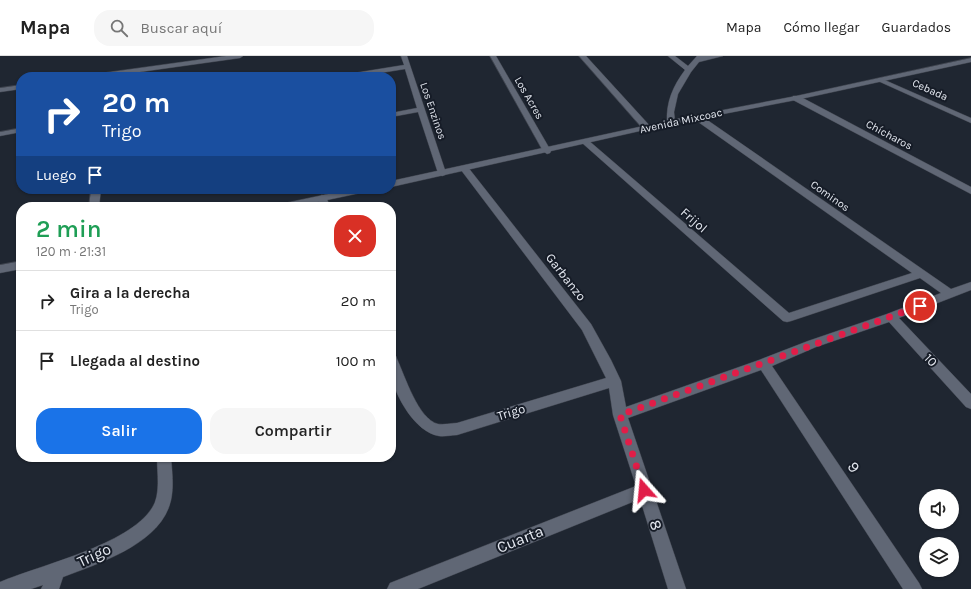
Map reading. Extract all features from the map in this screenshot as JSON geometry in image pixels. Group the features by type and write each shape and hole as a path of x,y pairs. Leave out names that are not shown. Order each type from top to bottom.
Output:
{"street":[{"path":"125,72 240,56"},
{"name":"Los Enzinos","path":"404,56 406,67 442,173"},
{"name":"Los Acres","path":"493,56 548,151"},
{"path":"582,56 647,128"},
{"path":"672,56 689,70"},
{"path":"671,122 669,113 672,96 689,70 699,58 720,56"},
{"name":"Avenida Mixcoac","path":"396,183 548,151 671,122 796,98 971,60"},
{"path":"374,72 406,67"},
{"name":"Cebada","path":"880,80 971,121"},
{"path":"0,90 16,88"},
{"name":"Chícharos","path":"796,98 971,191"},
{"path":"396,113 421,109"},
{"name":"Cominos","path":"697,117 950,294"},
{"path":"0,134 16,131"},
{"name":"Frijol","path":"585,142 787,318 921,274"},
{"name":"Garbanzo","path":"464,168 586,326 605,360 614,381 620,415"},
{"path":"304,202 341,194"},
{"path":"322,198 324,202"},
{"path":"0,269 16,266"},
{"path":"620,415 764,364 812,344 891,317 971,286"},
{"name":"10","path":"891,317 971,403"},
{"name":"9","path":"764,364 913,589"},
{"name":"Trigo","path":"396,370 413,410 424,424 437,430 457,429 614,381"},
{"name":"8","path":"620,415 677,589"},
{"name":"Trigo","path":"4,589 57,572 128,539 146,527 158,514 165,497 164,462"},
{"name":"Cuarta","path":"396,589 644,490"},
{"path":"50,589 57,572"}],"route":[{"path":"644,490 620,415 764,364 812,344 920,306"}]}
